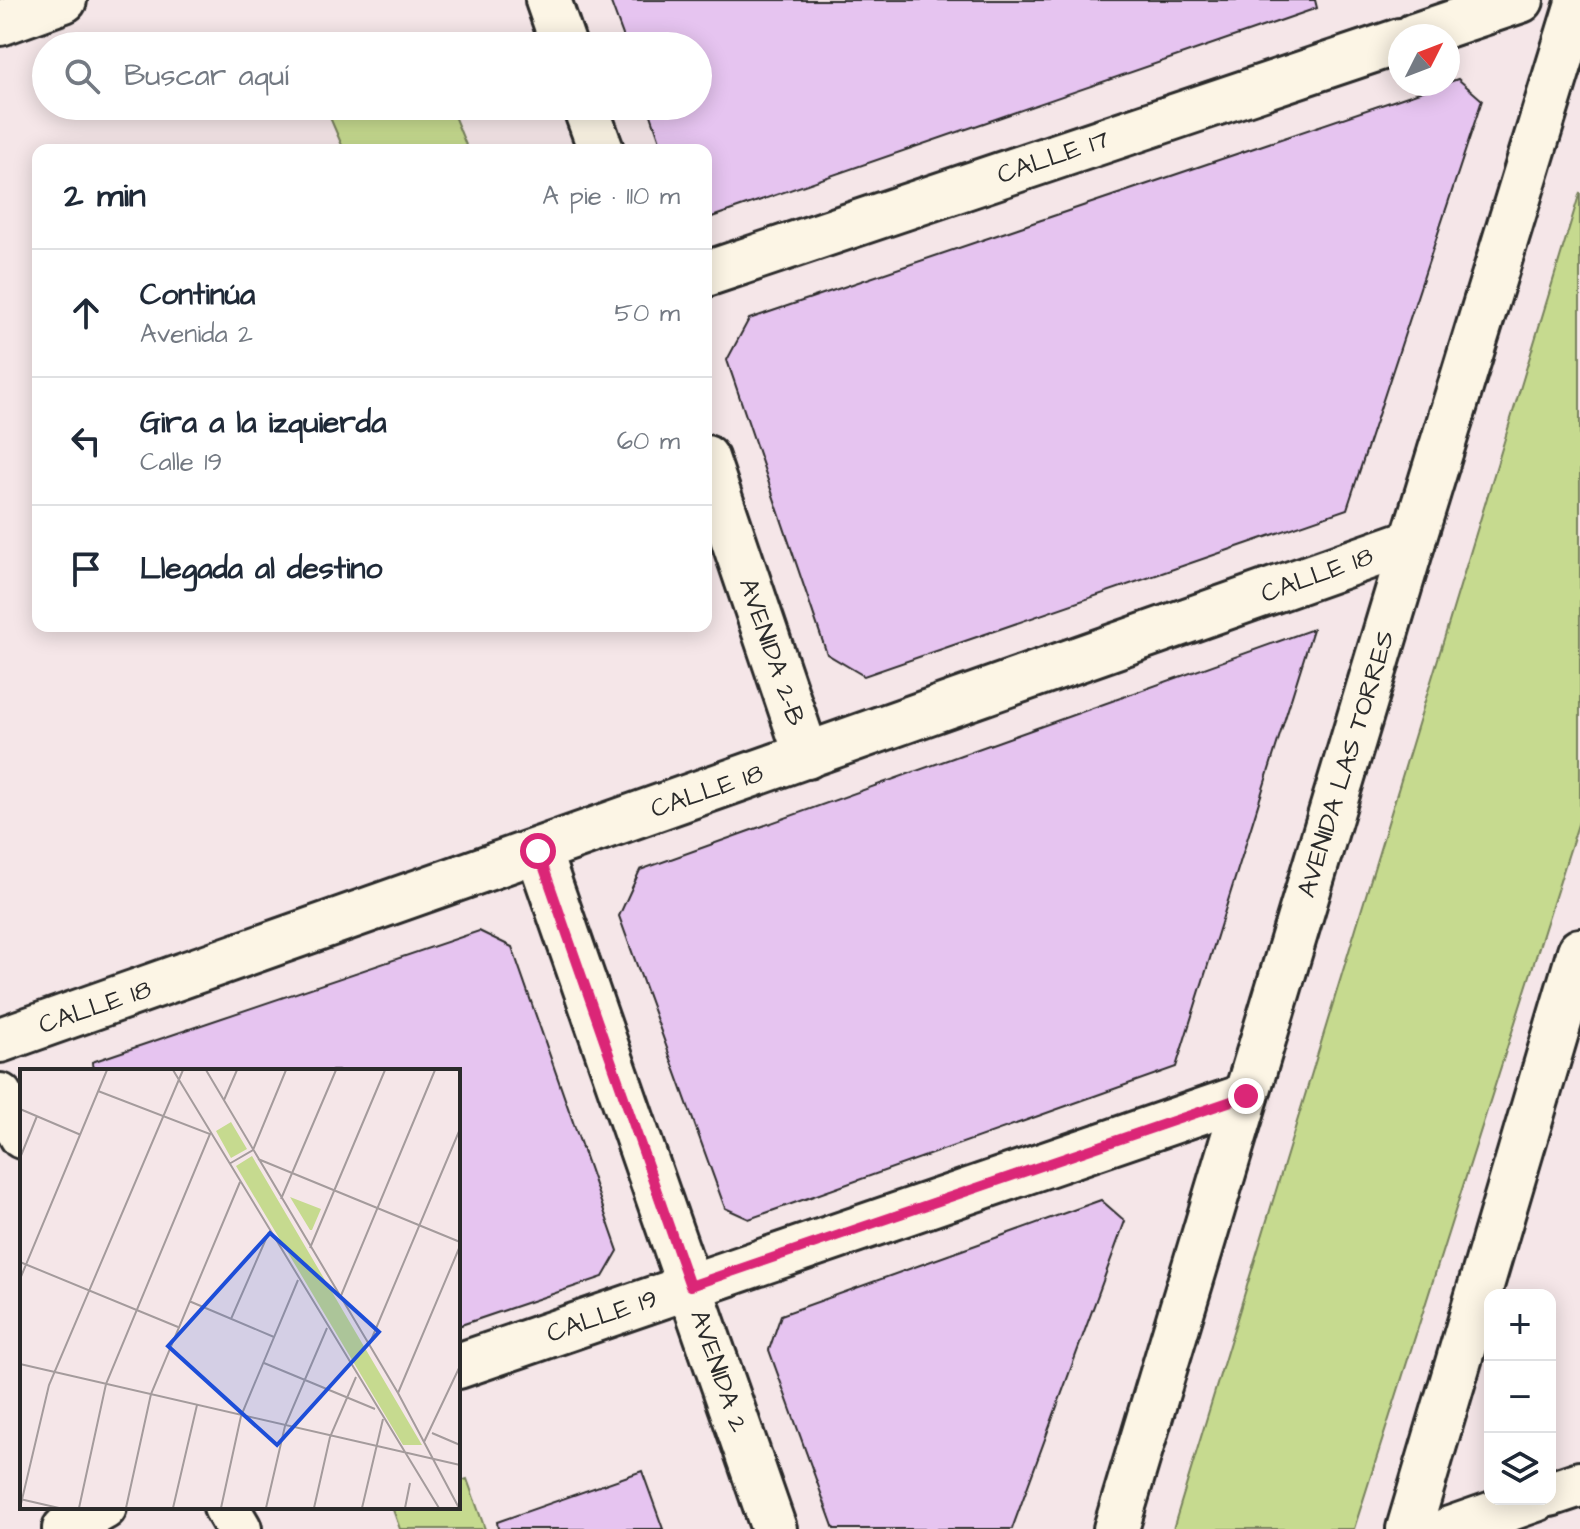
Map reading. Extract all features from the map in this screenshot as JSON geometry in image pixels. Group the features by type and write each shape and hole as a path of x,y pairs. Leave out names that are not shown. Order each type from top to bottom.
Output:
{"street":[{"path":"0,23 64,0"},
{"path":"548,0 559,32"},
{"path":"1450,24 1521,0"},
{"name":"AVENIDA LAS TORRES","path":"1116,1529 1579,0"},
{"name":"CALLE 17","path":"712,272 1388,45"},
{"path":"590,120 599,144"},
{"name":"AVENIDA 2-B","path":"712,476 807,756"},
{"name":"CALLE 18","path":"0,1040 1413,541"},
{"name":"AVENIDA 2","path":"538,851 774,1529"},
{"path":"1409,1529 1577,972"},
{"path":"0,1096 20,1132"},
{"name":"CALLE 19","path":"460,1365 1246,1096"},
{"path":"1556,1492 1580,1484"},
{"path":"1450,1529 1519,1505"},
{"path":"65,1529 100,1509"},
{"path":"227,1509 239,1529"}],"green space":[{"path":"331,120 456,120 466,144 341,144"},
{"path":"1580,192 1580,818 1354,1529 1173,1529"},
{"path":"467,1479 485,1529 400,1529 393,1509 460,1509 460,1481"}],"building":[{"path":"610,0 1315,0 1317,8 712,217 712,144 661,144 653,120 712,120 712,32 622,32"},
{"path":"1460,81 1482,100 1347,509 864,676 827,654 727,360 749,319 1408,96 1460,96"},
{"path":"1313,629 1176,1067 749,1219 725,1208 619,916 640,870"},
{"path":"479,931 512,947 618,1251 603,1277 460,1325 460,1069 93,1069 92,1062"},
{"path":"1101,1200 1125,1221 1012,1529 834,1529 769,1350 781,1315"},
{"path":"642,1471 663,1529 498,1529 497,1522"}],"route":[{"path":"538,851 690,1286 1246,1096"}]}
